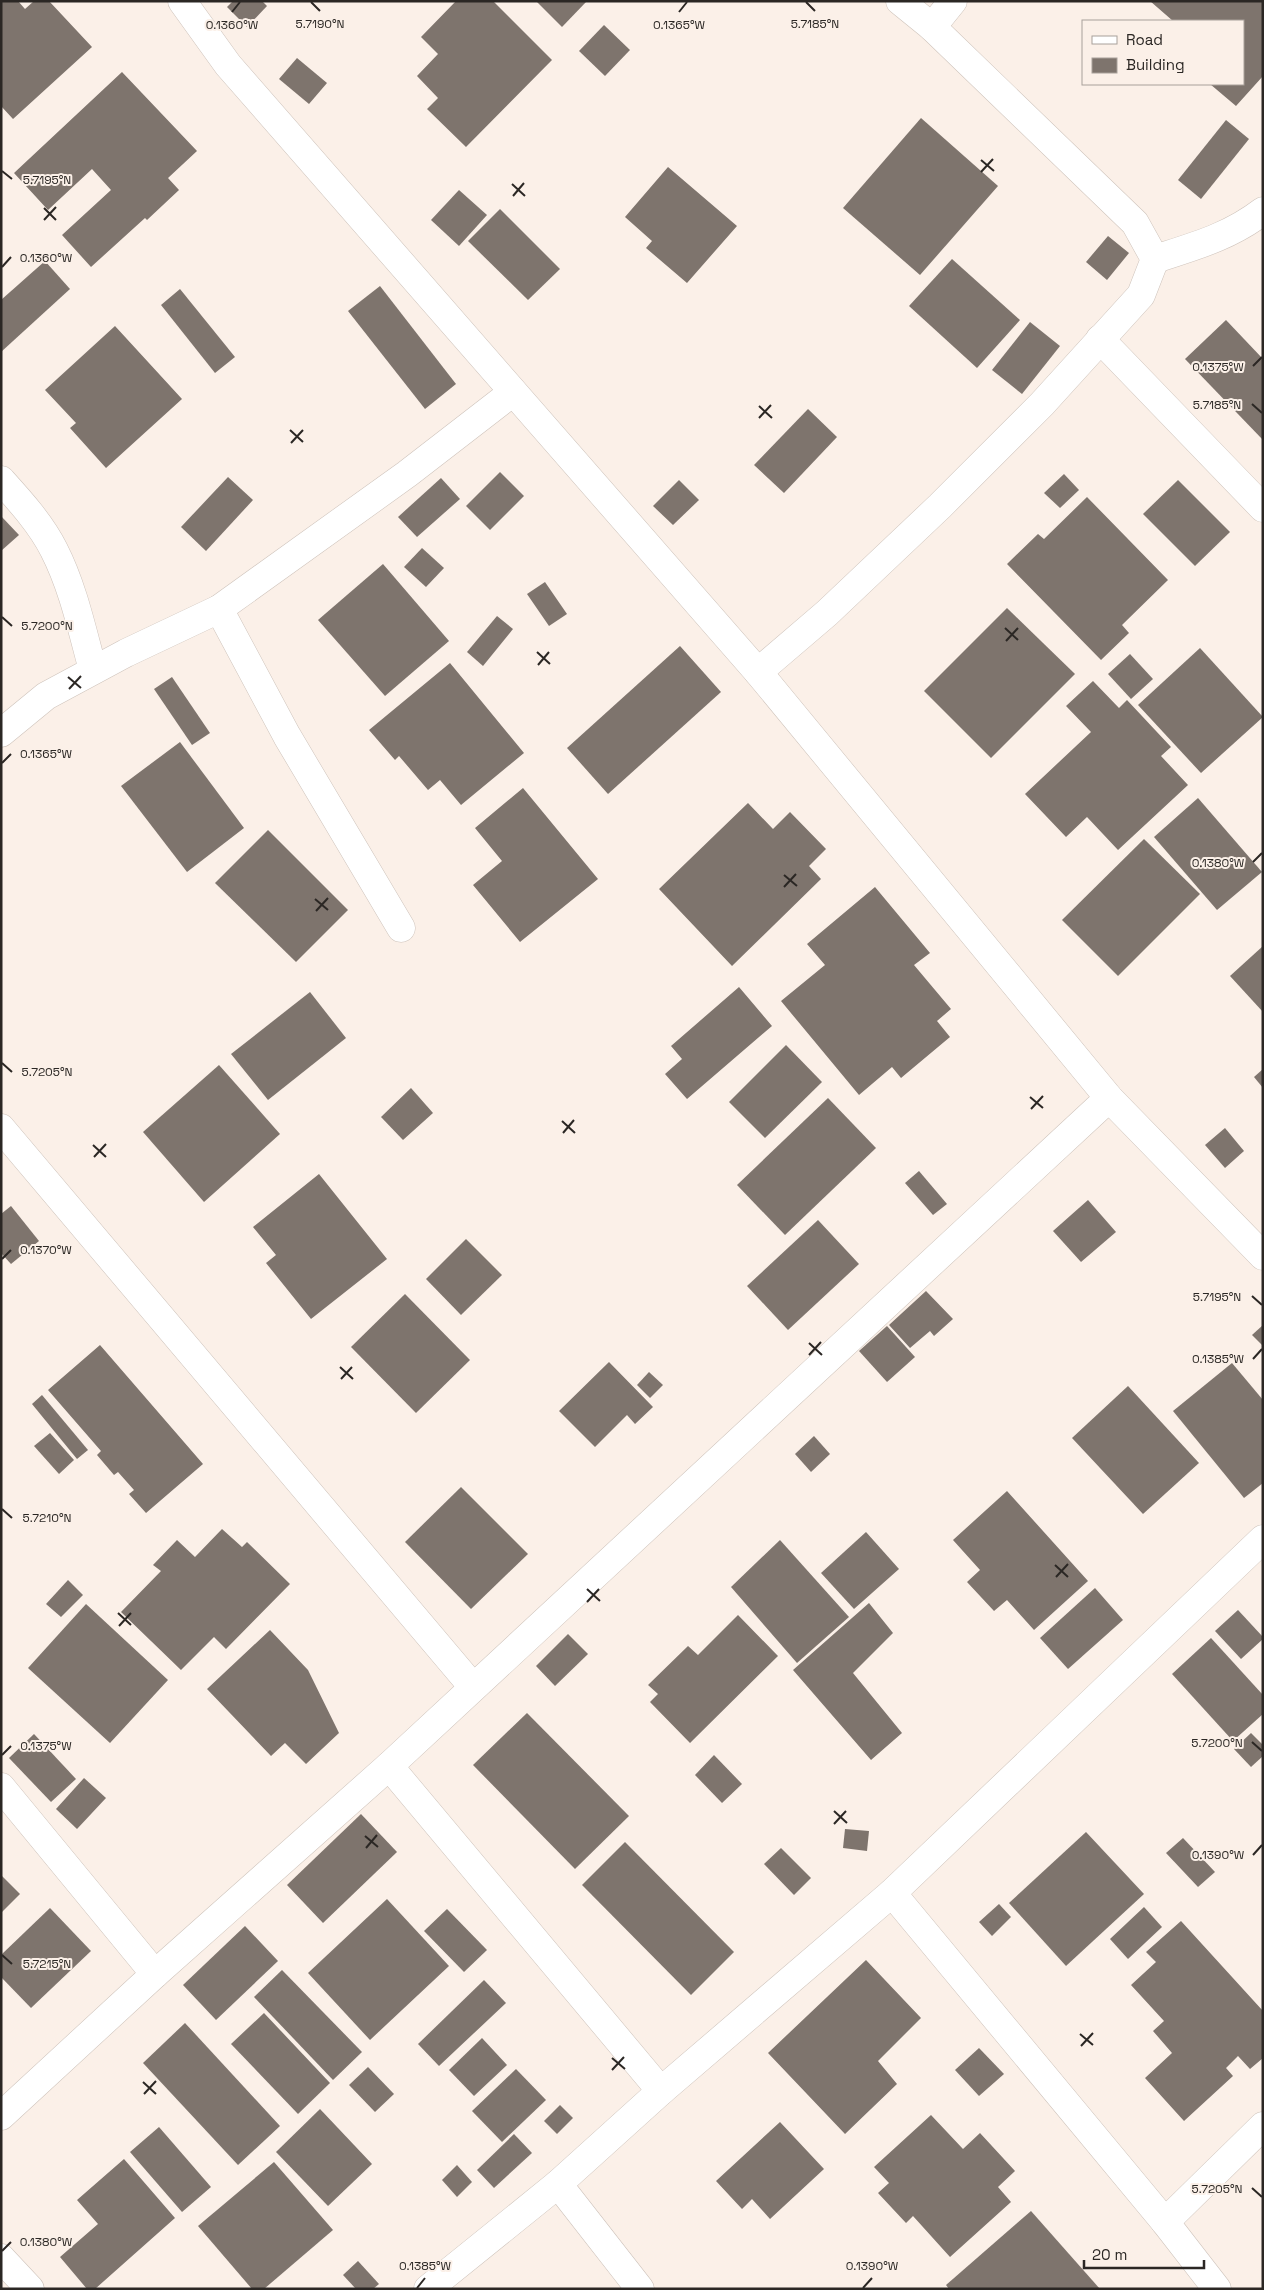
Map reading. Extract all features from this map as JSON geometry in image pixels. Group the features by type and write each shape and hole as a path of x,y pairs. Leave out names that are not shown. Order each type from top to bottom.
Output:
{"street":[{"path":"182,1 228,65 369,224 758,672 1109,1098 1263,1256"},
{"path":"900,1 932,26 1135,223 1155,259"},
{"path":"932,26 953,1"},
{"path":"1155,259 1220,238 1244,226 1263,211"},
{"path":"758,672 827,613 940,506 1042,404 1141,295 1155,259"},
{"path":"1100,339 1263,508"},
{"path":"1,733 46,696 93,670 219,609 407,474 513,392"},
{"path":"1,480 27,509 54,549 68,584 93,670"},
{"path":"219,609 287,736 401,928"},
{"path":"1,2116 156,1974 389,1766 1109,1098"},
{"path":"1,1128 473,1687"},
{"path":"428,2289 558,2184 661,2091 892,1893 1263,1539"},
{"path":"389,1766 661,2091"},
{"path":"1,1787 156,1974"},
{"path":"892,1893 1165,2222 1218,2289"},
{"path":"1165,2222 1263,2126"},
{"path":"558,2184 640,2289"},
{"path":"1,2258 30,2289"}],"building":[{"path":"1,1 18,1 25,9 34,1 49,1 92,47 13,119 1,106"},
{"path":"233,1 262,1 267,6 247,27 227,7"},
{"path":"456,1 493,1 552,60 466,147 427,109 438,98 417,76 438,54 421,37"},
{"path":"536,1 587,1 562,27"},
{"path":"1150,1 1263,1 1263,76 1236,106 1211,85 1244,85 1244,20 1172,20"},
{"path":"604,25 630,50 605,76 579,51"},
{"path":"297,58 327,83 309,104 279,79"},
{"path":"122,72 197,151 168,178 179,190 147,220 145,218 91,267 62,235 111,190 92,169 48,210 14,173"},
{"path":"921,118 998,186 920,275 843,208"},
{"path":"1226,120 1249,139 1201,199 1178,180"},
{"path":"668,167 737,226 687,283 646,248 652,241 625,217"},
{"path":"459,190 487,215 459,246 431,220"},
{"path":"500,209 560,269 528,300 468,241"},
{"path":"1108,236 1129,253 1107,280 1086,262"},
{"path":"952,259 1020,320 977,368 909,306"},
{"path":"45,261 70,289 1,352 1,300"},
{"path":"380,286 456,384 425,409 348,311"},
{"path":"180,289 235,357 215,373 161,305"},
{"path":"1226,320 1263,359 1263,440 1185,359"},
{"path":"1030,322 1060,346 1022,394 992,370"},
{"path":"115,326 182,399 106,468 70,428 76,423 45,390"},
{"path":"808,409 837,437 784,493 754,465"},
{"path":"500,472 524,496 490,530 466,506"},
{"path":"1064,474 1079,490 1060,508 1044,493"},
{"path":"228,477 253,500 206,551 181,527"},
{"path":"441,478 460,499 417,537 398,517"},
{"path":"679,480 699,500 673,525 653,506"},
{"path":"1178,480 1230,532 1195,566 1143,514"},
{"path":"1087,497 1168,580 1122,625 1129,633 1101,660 1007,564 1038,534 1044,539"},
{"path":"1,516 19,535 1,551"},
{"path":"422,548 444,568 426,587 404,567"},
{"path":"383,564 449,641 385,696 318,620"},
{"path":"545,582 567,614 549,626 527,594"},
{"path":"1007,608 1075,674 991,758 924,691"},
{"path":"497,616 513,629 483,666 467,652"},
{"path":"680,646 721,692 608,794 567,748"},
{"path":"1200,648 1263,717 1201,773 1138,705"},
{"path":"1130,654 1153,679 1131,699 1108,674"},
{"path":"450,663 524,753 461,805 440,780 428,790 399,756 395,760 369,730"},
{"path":"172,677 210,733 192,745 154,689"},
{"path":"1093,681 1119,708 1127,700 1171,747 1161,756 1188,785 1118,850 1087,817 1066,837 1025,794 1091,732 1066,706"},
{"path":"180,742 244,828 187,872 121,786"},
{"path":"523,788 598,879 520,942 473,885 502,861 475,828"},
{"path":"1198,798 1262,872 1217,910 1154,837"},
{"path":"748,803 773,829 790,812 826,849 809,866 821,879 732,966 659,889"},
{"path":"268,830 348,910 296,962 215,883"},
{"path":"1144,839 1200,894 1118,976 1062,920"},
{"path":"875,887 930,953 914,965 951,1009 937,1021 950,1037 901,1078 892,1067 859,1095 781,1001 825,965 807,944"},
{"path":"1263,946 1263,1012 1230,976"},
{"path":"739,987 772,1026 687,1099 665,1074 682,1059 671,1046"},
{"path":"310,992 346,1038 268,1100 231,1054"},
{"path":"786,1045 822,1082 765,1138 729,1102"},
{"path":"219,1065 280,1134 204,1202 143,1132"},
{"path":"1263,1069 1263,1088 1254,1077"},
{"path":"411,1088 433,1113 403,1140 381,1117"},
{"path":"828,1098 876,1148 785,1235 737,1185"},
{"path":"1225,1128 1244,1151 1225,1168 1205,1145"},
{"path":"919,1171 947,1204 933,1215 905,1183"},
{"path":"319,1174 387,1259 311,1319 266,1263 276,1255 253,1227"},
{"path":"1088,1200 1116,1232 1081,1262 1053,1231"},
{"path":"11,1206 39,1241 11,1264 1,1253 1,1214"},
{"path":"818,1220 859,1264 788,1330 747,1286"},
{"path":"466,1239 502,1275 461,1315 426,1279"},
{"path":"926,1291 953,1319 934,1336 930,1331 910,1348 889,1325"},
{"path":"405,1294 470,1360 416,1413 351,1347"},
{"path":"1263,1325 1263,1346 1252,1335"},
{"path":"887,1326 915,1357 887,1382 859,1351"},
{"path":"100,1345 203,1464 146,1513 129,1494 134,1490 118,1472 114,1475 97,1455 101,1451 48,1390"},
{"path":"609,1362 653,1407 635,1424 627,1415 595,1447 559,1411"},
{"path":"1232,1363 1263,1400 1263,1483 1244,1498 1173,1411"},
{"path":"649,1372 663,1385 650,1398 637,1385"},
{"path":"1128,1386 1199,1463 1143,1514 1072,1438"},
{"path":"42,1395 88,1450 77,1459 32,1404"},
{"path":"50,1433 74,1460 59,1474 34,1446"},
{"path":"814,1436 830,1454 811,1472 795,1454"},
{"path":"461,1487 528,1554 471,1609 405,1542"},
{"path":"1007,1491 1088,1581 1034,1630 1007,1600 994,1611 967,1582 980,1570 953,1540"},
{"path":"222,1529 242,1547 247,1542 290,1584 226,1649 214,1637 181,1670 121,1612 161,1571 153,1565 177,1540 195,1557"},
{"path":"866,1532 899,1569 854,1609 821,1573"},
{"path":"780,1540 849,1617 797,1663 731,1587"},
{"path":"68,1580 83,1595 61,1617 46,1604"},
{"path":"1095,1588 1123,1620 1068,1669 1040,1638"},
{"path":"869,1603 893,1633 853,1673 902,1733 871,1760 793,1670"},
{"path":"86,1604 168,1680 110,1743 28,1668"},
{"path":"1238,1610 1263,1637 1241,1659 1215,1631"},
{"path":"738,1615 778,1656 690,1743 650,1702 658,1694 648,1685 688,1646 698,1655"},
{"path":"270,1630 308,1670 339,1733 306,1764 285,1743 271,1756 207,1689"},
{"path":"568,1634 588,1654 555,1686 536,1666"},
{"path":"1211,1638 1263,1695 1263,1714 1233,1741 1172,1674"},
{"path":"527,1713 629,1816 575,1869 473,1765"},
{"path":"1251,1733 1263,1745 1263,1756 1251,1767 1234,1749"},
{"path":"34,1734 76,1779 51,1802 9,1758"},
{"path":"714,1755 742,1784 722,1803 695,1775"},
{"path":"84,1778 106,1798 77,1829 56,1809"},
{"path":"361,1814 397,1852 323,1923 287,1885"},
{"path":"845,1829 869,1831 867,1851 843,1848"},
{"path":"1086,1832 1144,1894 1066,1966 1009,1903"},
{"path":"1183,1838 1215,1872 1198,1887 1166,1853"},
{"path":"625,1842 734,1952 691,1995 582,1885"},
{"path":"781,1848 811,1878 794,1895 764,1864"},
{"path":"1,1875 20,1894 1,1913"},
{"path":"387,1899 449,1966 370,2040 308,1973"},
{"path":"999,1904 1011,1917 992,1936 979,1922"},
{"path":"1144,1907 1162,1927 1128,1959 1110,1939"},
{"path":"50,1908 91,1951 31,2008 1,1977 1,1955"},
{"path":"447,1909 487,1950 464,1972 424,1931"},
{"path":"1181,1921 1263,2011 1263,2058 1250,2069 1238,2056 1226,2068 1233,2076 1184,2121 1145,2078 1172,2053 1153,2031 1164,2021 1131,1985 1156,1962 1146,1952"},
{"path":"245,1926 278,1961 216,2020 183,1985"},
{"path":"866,1960 921,2018 878,2061 897,2084 845,2134 768,2053"},
{"path":"282,1970 362,2052 333,2080 254,1997"},
{"path":"484,1980 506,2003 439,2066 418,2044"},
{"path":"264,2013 330,2083 298,2114 231,2044"},
{"path":"185,2023 280,2126 238,2165 143,2063"},
{"path":"482,2038 507,2065 474,2096 449,2070"},
{"path":"979,2048 1004,2074 979,2096 955,2070"},
{"path":"368,2067 394,2094 375,2112 349,2085"},
{"path":"516,2069 546,2100 502,2142 472,2111"},
{"path":"560,2105 573,2118 557,2134 544,2121"},
{"path":"320,2109 372,2164 328,2206 276,2152"},
{"path":"931,2115 963,2149 980,2133 1015,2171 998,2187 1011,2202 950,2257 913,2216 906,2223 878,2193 889,2183 874,2167"},
{"path":"780,2122 824,2169 770,2219 752,2199 742,2209 716,2181"},
{"path":"159,2127 211,2187 182,2212 130,2152"},
{"path":"514,2134 532,2153 494,2188 477,2170"},
{"path":"124,2159 175,2218 95,2289 87,2289 60,2257 98,2224 77,2200"},
{"path":"274,2162 333,2230 264,2289 252,2289 198,2226"},
{"path":"457,2165 472,2182 457,2197 442,2180"},
{"path":"1031,2211 1100,2289 949,2289 946,2285"},
{"path":"358,2261 379,2284 373,2289 356,2289 343,2275"}]}
